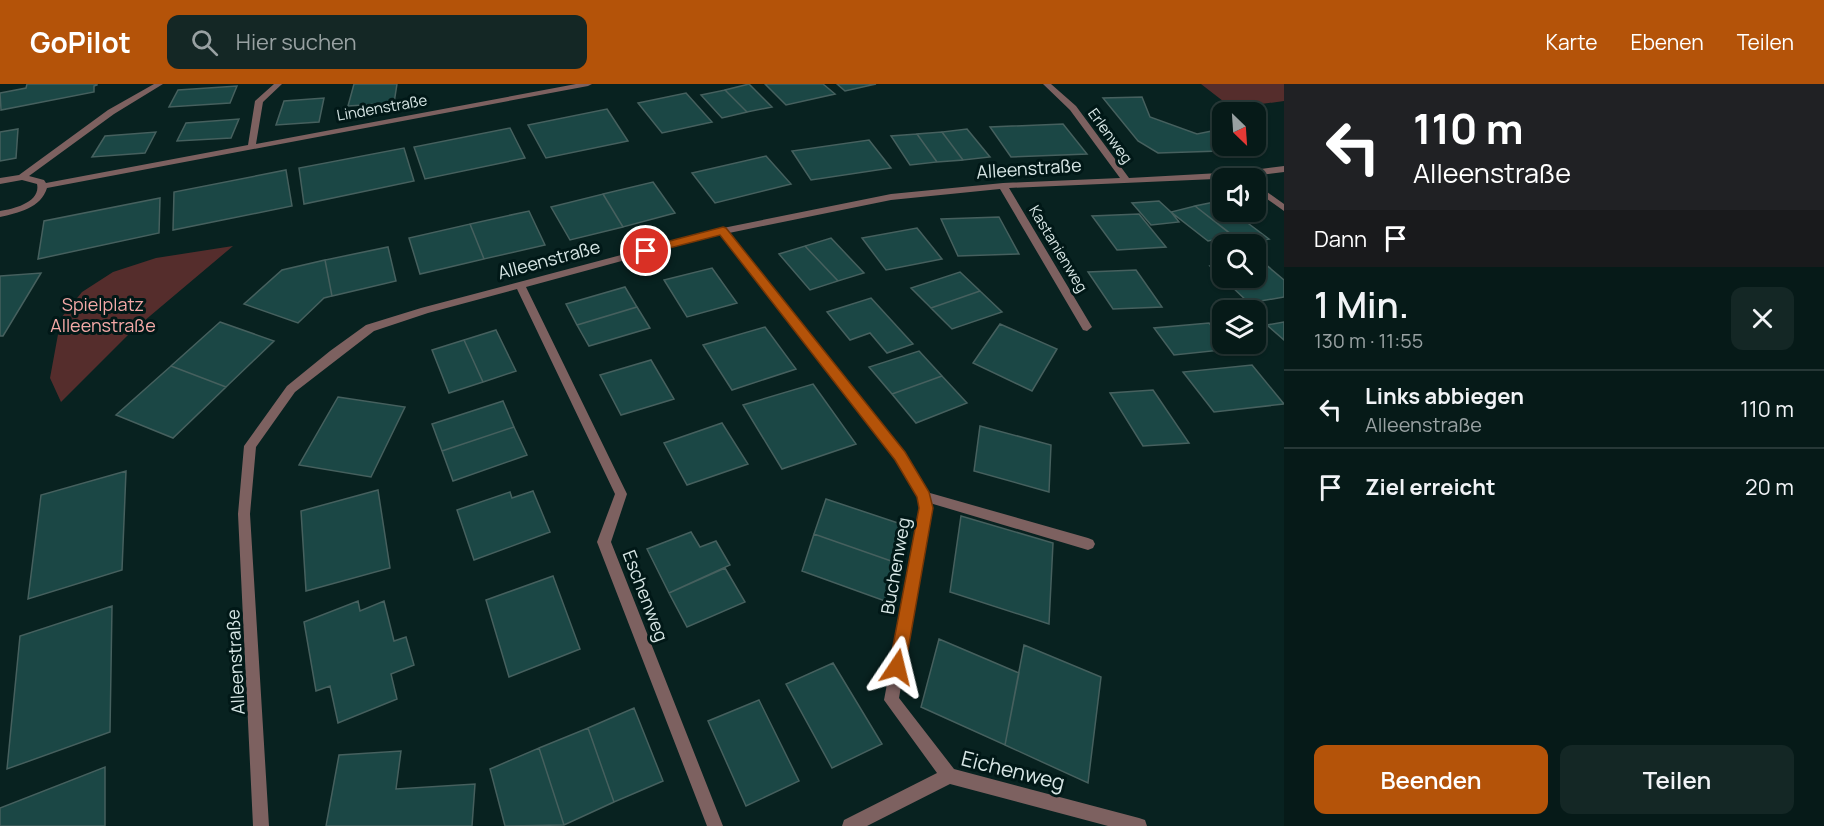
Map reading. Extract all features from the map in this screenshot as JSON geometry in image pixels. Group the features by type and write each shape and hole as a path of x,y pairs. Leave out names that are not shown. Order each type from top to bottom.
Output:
{"street":[{"path":"22,177 111,112 159,84"},
{"path":"252,146 259,101 278,84"},
{"name":"Lindenstraße","path":"43,186 588,84"},
{"name":"Erlenweg","path":"1047,84 1072,108 1126,180"},
{"name":"Alleenstraße","path":"1266,172 1284,169"},
{"path":"0,181 22,177 37,179 43,186 42,192 30,204 0,214"},
{"name":"Alleenstraße","path":"261,826 244,514 250,446 291,388 370,328 425,310 723,231 891,198 1003,186 1212,178"},
{"name":"Kastanienweg","path":"1003,186 1087,327"},
{"path":"1266,194 1284,208"},
{"name":"Buchenweg","path":"723,231 900,456 924,496 926,508 891,700 949,776"},
{"name":"Eschenweg","path":"520,285 621,494 604,542 715,826"},
{"path":"924,496 1088,544"},
{"name":"Eichenweg","path":"850,826 949,776 1139,826"}],"green space":[{"path":"1201,84 1284,84 1284,101 1266,103 1224,102"},
{"name":"Spielplatz Alleenstraße","path":"233,246 131,332 61,402 50,378 61,318 82,292 113,272 156,258"}],"building":[{"path":"27,84 97,85 94,86 94,92 1,110 0,93 26,88"},
{"path":"354,84 397,84 394,103 348,106"},
{"path":"749,84 772,107 747,112 725,90"},
{"path":"765,84 823,84 835,94 786,105"},
{"path":"837,84 876,84 845,91"},
{"path":"237,86 230,103 169,107 178,90"},
{"path":"725,90 747,112 722,118 701,95"},
{"path":"686,93 712,122 662,133 638,103"},
{"path":"1142,97 1150,117 1197,134 1212,131 1212,151 1158,153 1138,141 1103,98"},
{"path":"324,98 319,122 276,125 284,101"},
{"path":"607,109 628,141 546,158 528,125"},
{"path":"239,119 231,138 177,141 186,123"},
{"path":"1063,124 1087,154 1011,157 990,127"},
{"path":"510,128 525,158 425,179 414,147"},
{"path":"18,129 16,158 0,161 0,132"},
{"path":"967,129 990,157 963,160 942,132"},
{"path":"156,132 145,153 92,157 105,136"},
{"path":"942,132 963,160 937,162 917,134"},
{"path":"917,134 937,162 910,165 891,136"},
{"path":"869,140 891,168 811,180 792,151"},
{"path":"404,148 414,181 304,204 299,168"},
{"path":"766,156 791,184 715,203 692,173"},
{"path":"286,170 292,206 173,230 174,192"},
{"path":"653,182 675,213 623,227 603,194"},
{"path":"603,194 623,227 570,240 551,207"},
{"path":"160,198 159,233 38,259 44,221"},
{"path":"1159,201 1179,222 1151,225 1132,203"},
{"path":"1212,202 1212,219 1195,206"},
{"path":"1195,206 1212,219 1212,222 1230,234 1212,234 1212,240 1208,241 1171,212"},
{"path":"529,211 545,245 484,259 470,224"},
{"path":"1139,214 1166,247 1117,250 1092,216"},
{"path":"999,217 1019,254 958,256 941,219"},
{"path":"1216,222 1246,222 1262,234 1231,234"},
{"path":"470,224 484,259 420,274 409,238"},
{"path":"917,228 942,259 886,270 862,238"},
{"path":"831,238 864,273 838,281 805,246"},
{"path":"805,246 838,281 810,290 779,254"},
{"path":"388,247 396,281 332,296 325,260"},
{"path":"325,260 332,296 324,298 298,323 244,304 282,270"},
{"path":"1266,265 1284,280 1284,297 1246,300 1233,288 1266,288"},
{"path":"712,268 737,303 687,317 664,280"},
{"path":"1136,270 1162,307 1113,309 1088,272"},
{"path":"960,272 980,291 931,308 911,288"},
{"path":"41,273 3,336 0,336 0,276"},
{"path":"625,287 637,307 577,325 566,304"},
{"path":"980,291 1002,312 952,329 931,308"},
{"path":"871,298 913,344 887,353 870,333 850,340 827,312"},
{"path":"637,307 650,328 589,346 577,325"},
{"path":"220,322 274,341 226,387 171,366"},
{"path":"1284,322 1284,340 1267,325"},
{"path":"1209,323 1212,327 1212,351 1174,355 1154,328"},
{"path":"1000,324 1057,349 1032,391 973,363"},
{"path":"765,327 796,369 732,390 703,345"},
{"path":"496,330 516,371 483,382 464,340"},
{"path":"464,340 483,382 449,393 432,350"},
{"path":"919,351 942,376 892,394 869,367"},
{"path":"651,360 674,399 621,415 600,375"},
{"path":"1252,365 1284,404 1214,412 1183,372"},
{"path":"171,366 226,387 173,438 116,415"},
{"path":"942,376 967,403 916,423 892,394"},
{"path":"813,384 856,444 782,469 743,405"},
{"path":"1153,390 1189,443 1143,446 1110,393"},
{"path":"338,397 405,407 371,477 299,465"},
{"path":"503,401 514,427 442,451 432,424"},
{"path":"722,423 748,464 687,485 664,443"},
{"path":"980,426 1051,445 1049,492 974,471"},
{"path":"514,427 527,455 453,481 442,451"},
{"path":"126,471 122,570 28,599 41,495"},
{"path":"378,490 390,568 306,591 301,511"},
{"path":"533,491 550,532 474,560 457,510 510,492 512,498"},
{"path":"826,499 904,525 894,562 814,534"},
{"path":"961,516 1053,543 1049,624 950,592"},
{"path":"691,532 700,547 716,541 730,565 669,593 647,549"},
{"path":"814,534 894,562 885,601 802,571"},
{"path":"725,568 745,602 687,627 669,593"},
{"path":"553,576 580,649 509,677 486,600"},
{"path":"358,601 360,611 384,601 394,641 406,637 414,665 391,674 397,699 338,723 330,686 316,691 304,622"},
{"path":"112,606 110,732 7,769 20,636"},
{"path":"939,639 1019,673 1005,745 921,707"},
{"path":"1024,645 1101,677 1088,783 1005,745"},
{"path":"833,663 882,744 832,768 786,684"},
{"path":"759,700 799,781 746,806 708,721"},
{"path":"634,708 663,781 614,802 588,728"},
{"path":"588,728 614,802 564,825 539,748"},
{"path":"539,748 564,825 505,826 490,769"},
{"path":"401,751 396,789 475,784 472,826 326,826 339,755"},
{"path":"105,767 105,826 0,826 0,808"}],"route":[{"path":"646,251 723,231 900,456 924,496 926,508 897,667"}]}
